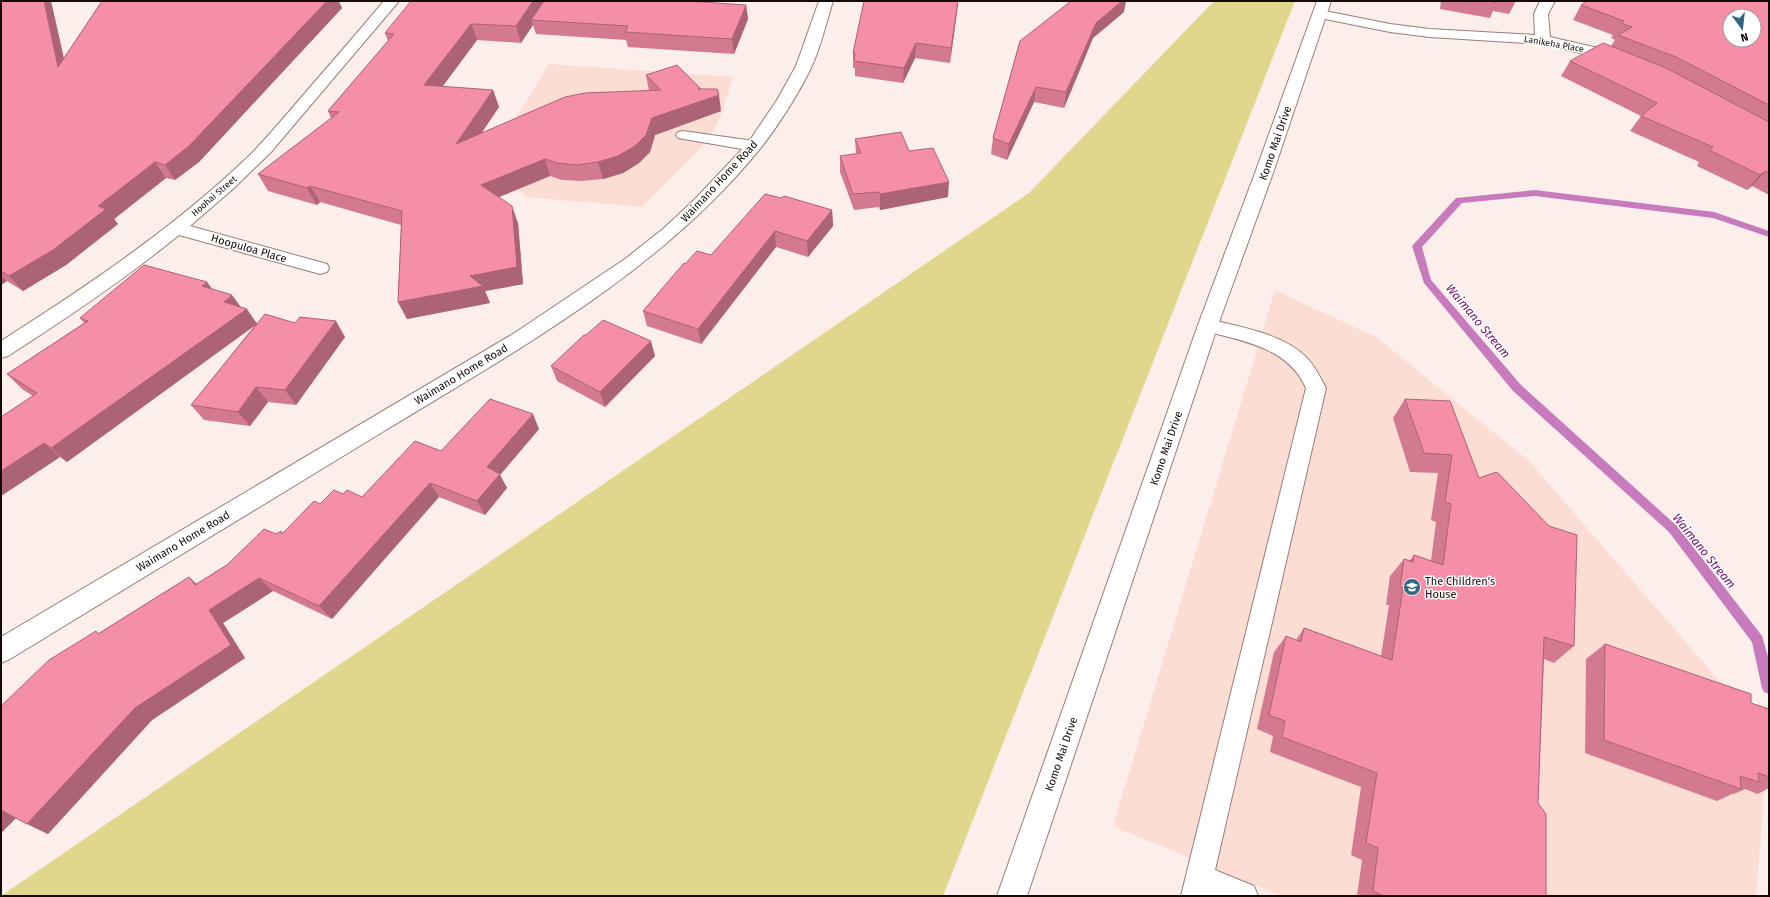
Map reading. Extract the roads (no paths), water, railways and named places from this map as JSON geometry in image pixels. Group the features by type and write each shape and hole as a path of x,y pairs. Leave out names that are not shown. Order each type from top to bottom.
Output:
{"street":[{"name":"Hoohai Street","path":"1,351 91,293 177,228 259,155 392,1"},
{"name":"Waimano Home Road","path":"1,651 520,339 632,263 669,233 701,203 754,146 785,100 804,66 826,1"},
{"path":"1543,40 1540,14 1544,4 1548,1"},
{"name":"Lanikeha Place","path":"1322,7 1390,28 1430,33 1543,40 1593,51 1632,65"},
{"name":"Komo Mai Drive","path":"1012,896 1208,325 1264,173 1322,7"},
{"name":"Hoopuloa Place","path":"177,228 320,268"}],"lane":[{"path":"683,135 754,146"},
{"path":"1208,325 1275,345 1292,354 1313,377 1316,388 1198,886 1244,896"}],"waterway":[{"name":"Waimano Stream","path":"1769,234 1714,215 1535,193 1459,200 1417,246 1427,281 1517,388 1673,529 1758,640 1769,688"}],"place":[{"name":"The Children's House","path":"1412,587"}]}
